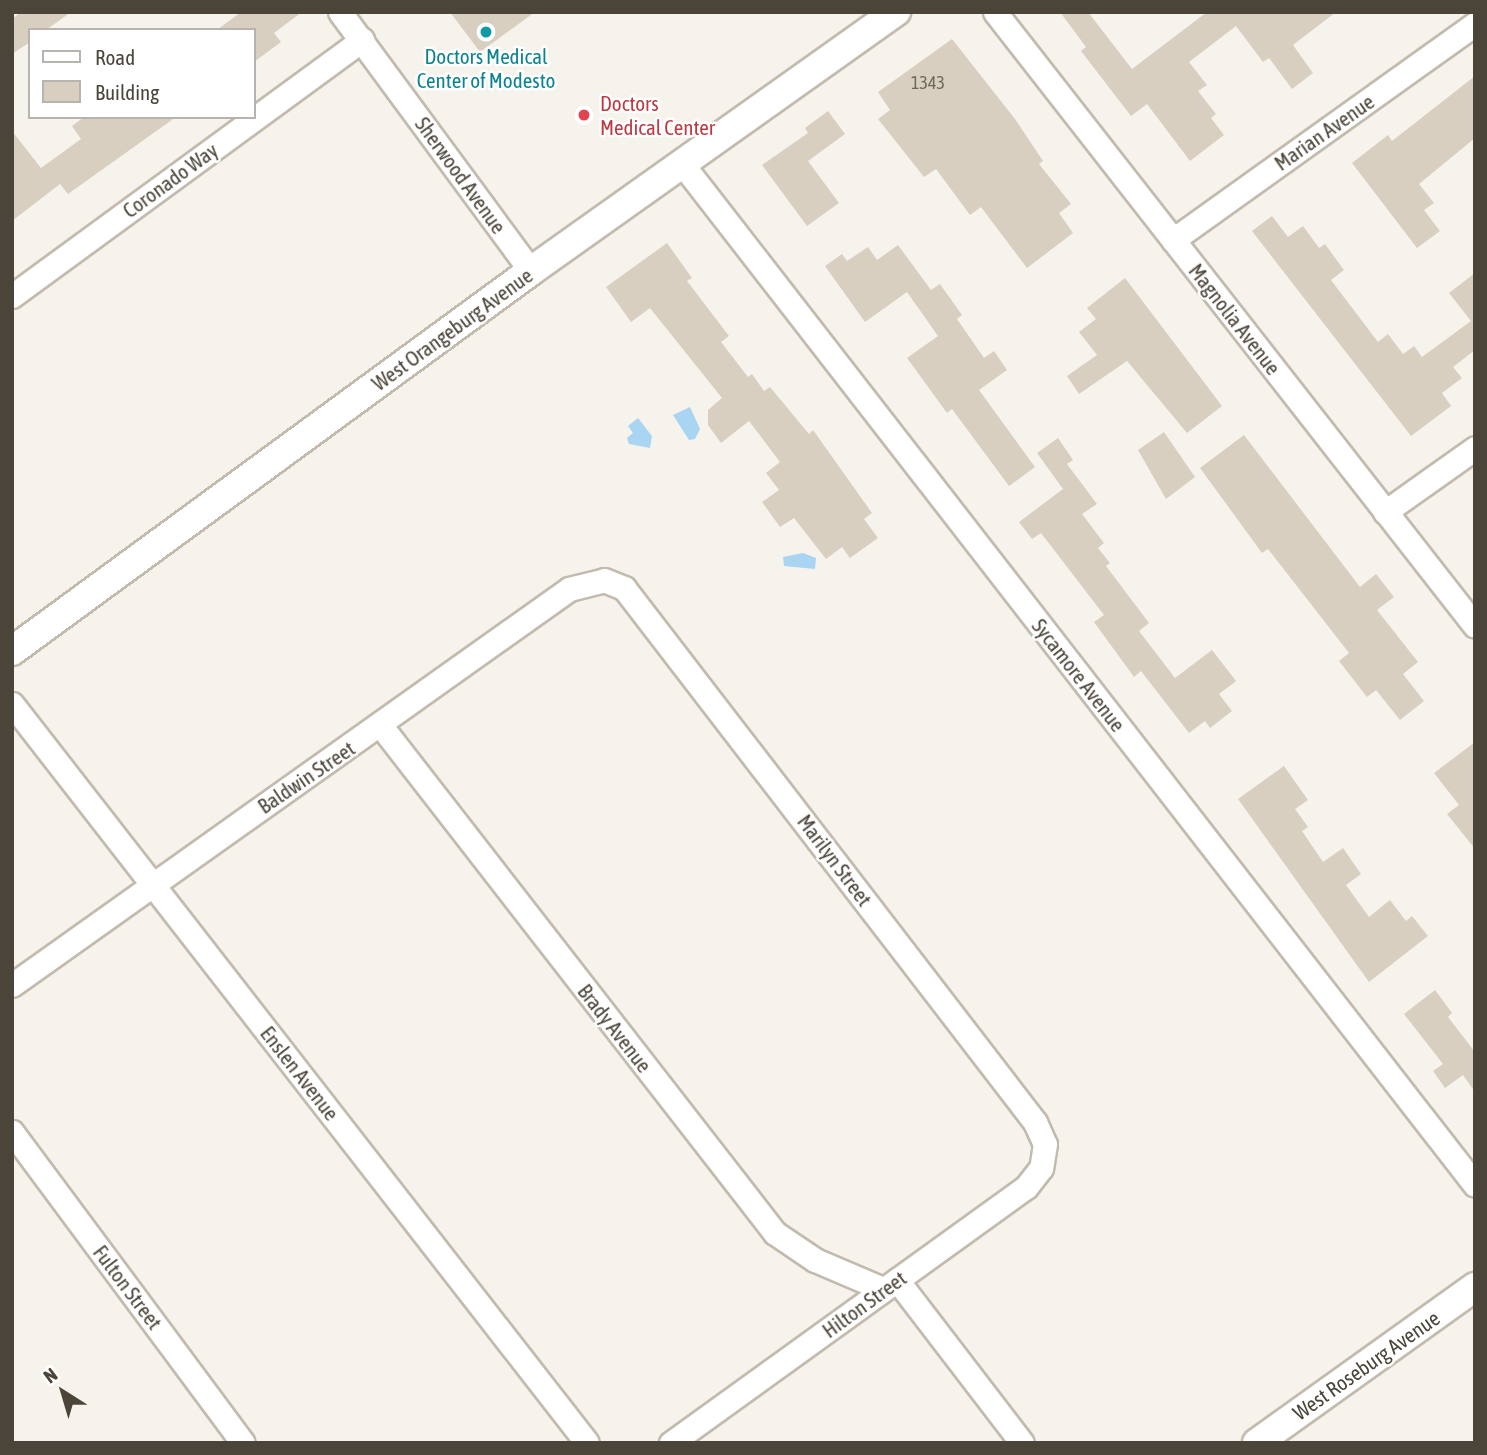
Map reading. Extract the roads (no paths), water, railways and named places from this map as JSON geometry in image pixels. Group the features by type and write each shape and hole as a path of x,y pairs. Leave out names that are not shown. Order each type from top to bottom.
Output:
{"street":[{"name":"Sherwood Avenue","path":"340,12 531,271"},
{"name":"West Orangeburg Avenue","path":"12,651 531,271 896,12"},
{"name":"Magnolia Avenue","path":"995,12 1475,626"},
{"name":"Marian Avenue","path":"1173,240 1475,24"},
{"name":"Coronado Way","path":"256,118 362,40"},
{"name":"Coronado Way","path":"12,296 254,119"},
{"name":"Sycamore Avenue","path":"683,165 1475,1185"},
{"path":"1385,512 1475,448"},
{"name":"Baldwin Street","path":"12,985 152,883 381,726 569,589 604,580"},
{"name":"Marilyn Street","path":"604,580 634,598 1035,1122 1043,1135 1045,1156"},
{"name":"Enslen Avenue","path":"12,704 587,1443"},
{"name":"Brady Avenue","path":"381,726 775,1233 815,1260 890,1285 1022,1443"},
{"name":"Fulton Street","path":"12,1132 243,1443"},
{"name":"Hilton Street","path":"671,1443 1026,1187 1041,1168 1045,1156"},
{"name":"West Roseburg Avenue","path":"1257,1443 1475,1287"}],"water":[{"path":"690,407 700,429 695,439 689,440 673,415"},
{"path":"638,418 652,436 650,448 629,444 627,438 633,433 628,426"},
{"path":"803,553 816,558 815,569 784,566 783,557"}],"place":[{"name":"Doctors Medical Center of Modesto","path":"486,32"},
{"name":"Doctors Medical Center","path":"584,115"}]}
